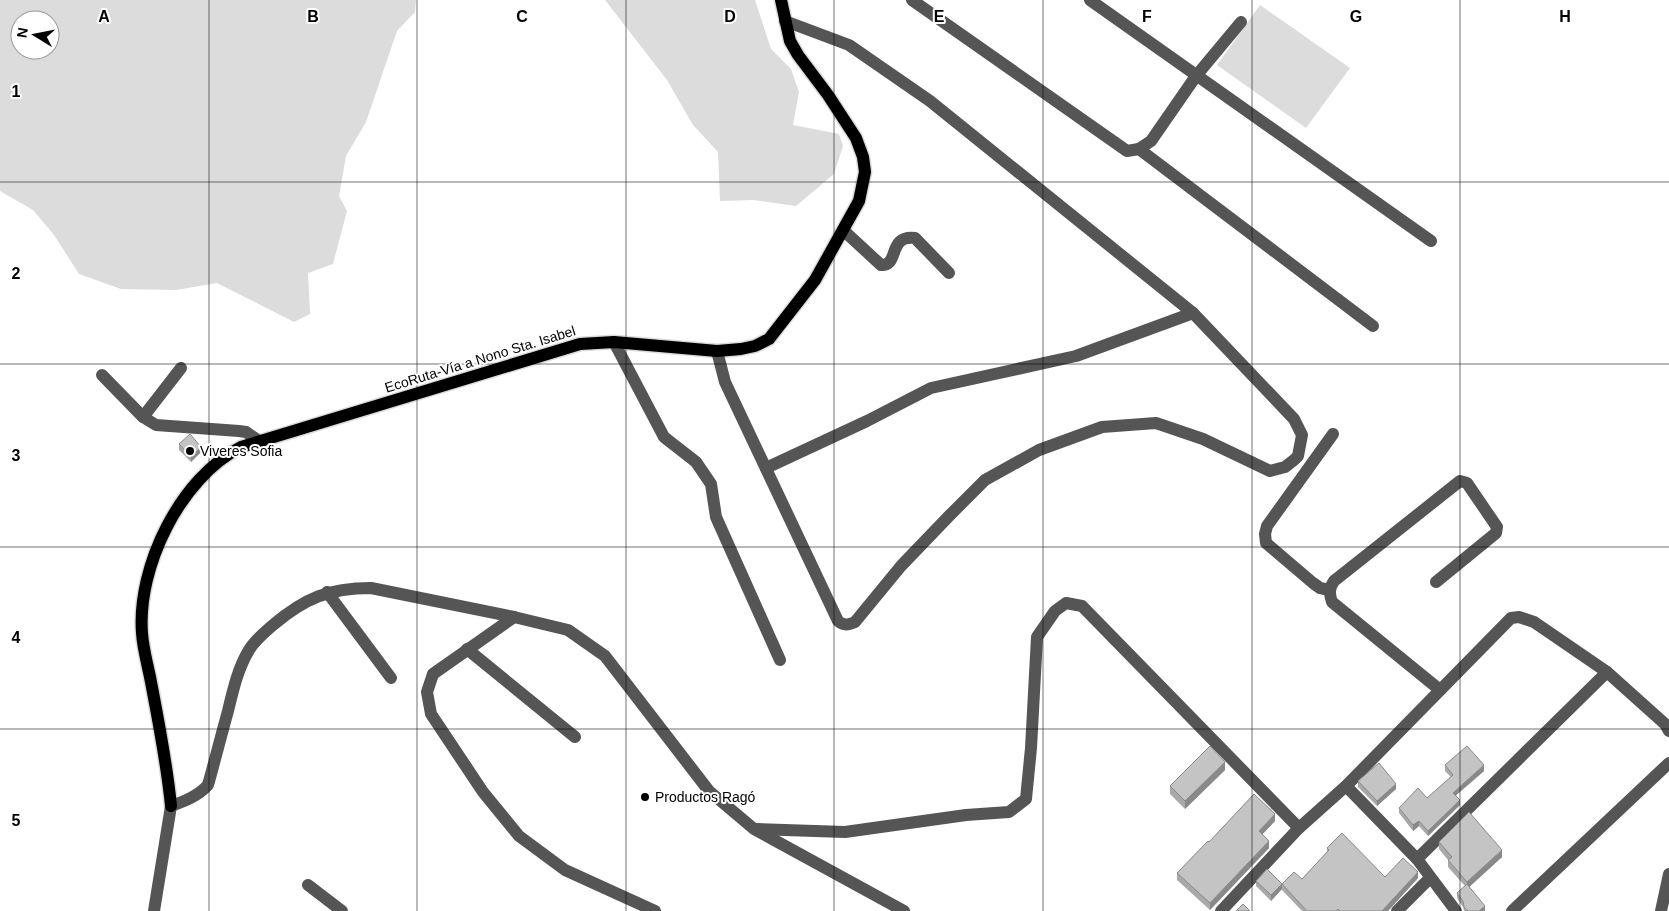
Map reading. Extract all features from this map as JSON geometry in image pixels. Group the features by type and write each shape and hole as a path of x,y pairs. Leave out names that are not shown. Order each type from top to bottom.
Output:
{"main road":[{"name":"EcoRuta-Vía a Nono Sta. Isabel","path":"171,806 168,770 142,636 142,606 149,573 160,540 174,512 182,500 218,461 241,447 259,441 580,344 614,342 717,351 755,346 768,339 815,280 858,201 865,172 863,157 856,138 790,41 781,0"}],"street":[{"path":"912,0 1128,151 1139,149 1151,142 1196,76 1241,22"},
{"path":"1090,0 1432,241"},
{"path":"717,351 725,382 838,621 842,624 848,625 855,622 901,566 985,480 1039,450 1102,427 1156,423 1203,439 1270,471 1278,470 1290,464 1298,456 1302,435 1294,418 1193,313 930,101 849,45 785,21"},
{"path":"1139,149 1373,326"},
{"path":"843,230 881,265 889,262 901,239 905,237 915,238 949,273"},
{"path":"766,468 867,421 931,388 1076,356 1193,313"},
{"path":"614,342 664,436 696,462 711,484 716,516 780,660"},
{"path":"143,417 180,368"},
{"path":"102,375 143,417 156,425 246,432 259,441"},
{"path":"1330,590 1320,588 1313,583 1266,543 1265,534 1267,526 1333,434"},
{"path":"1436,582 1496,533 1497,527 1464,481 1460,480 1334,581 1330,590 1332,602 1440,690"},
{"path":"154,911 171,806 203,791 208,785 235,684 250,649 262,635 292,609 327,592 347,588 371,588 568,630 605,656 709,791 754,829 904,911"},
{"path":"327,592 391,678"},
{"path":"754,829 845,832 966,815 1009,812 1026,799 1031,748 1037,637 1055,611 1066,603 1082,606 1299,828"},
{"path":"514,617 433,674 427,692 431,714 483,792 519,836 565,870 655,911"},
{"path":"1221,911 1299,828 1346,786 1511,618 1519,617 1534,622 1606,672 1665,724 1669,731"},
{"path":"467,649 575,737"},
{"path":"1417,860 1606,672"},
{"path":"1512,911 1669,763"},
{"path":"1346,786 1417,860 1456,911"},
{"path":"1661,911 1669,874"},
{"path":"1397,911 1430,878"},
{"path":"308,885 342,911"}],"shaded area":[{"path":"0,0 416,0 415,12 397,31 366,122 346,156 339,196 347,211 333,264 308,273 310,314 294,322 217,283 176,290 121,289 79,274 54,235 33,210 0,191"},
{"path":"605,0 755,0 771,49 791,69 799,92 793,125 839,134 843,146 834,174 796,206 753,200 720,201 718,152 693,125 667,80"},
{"path":"1260,5 1350,68 1306,128 1217,65"}],"building":[{"path":"190,434 201,447 191,457 179,444"},
{"path":"1210,746 1225,762 1185,801 1170,786"},
{"path":"1467,746 1484,765 1453,793 1460,800 1428,831 1419,821 1413,825 1399,808 1418,788 1427,798 1453,775 1445,765"},
{"path":"1379,763 1396,784 1377,801 1358,781"},
{"path":"1254,794 1275,814 1259,831 1269,841 1210,903 1177,873"},
{"path":"1469,812 1502,850 1467,882 1448,860 1452,857 1439,842"},
{"path":"1342,833 1385,877 1403,858 1418,872 1382,911 1340,911 1338,909 1336,911 1307,911 1282,884 1294,872 1302,879"},
{"path":"1267,869 1282,884 1271,895 1256,881"},
{"path":"1467,884 1485,906 1479,911 1468,911 1457,893"},
{"path":"1243,904 1250,911 1236,911"}],"place":[{"name":"Viveres Sofia","path":"190,451"},
{"name":"Productos Ragó","path":"645,797"}]}
